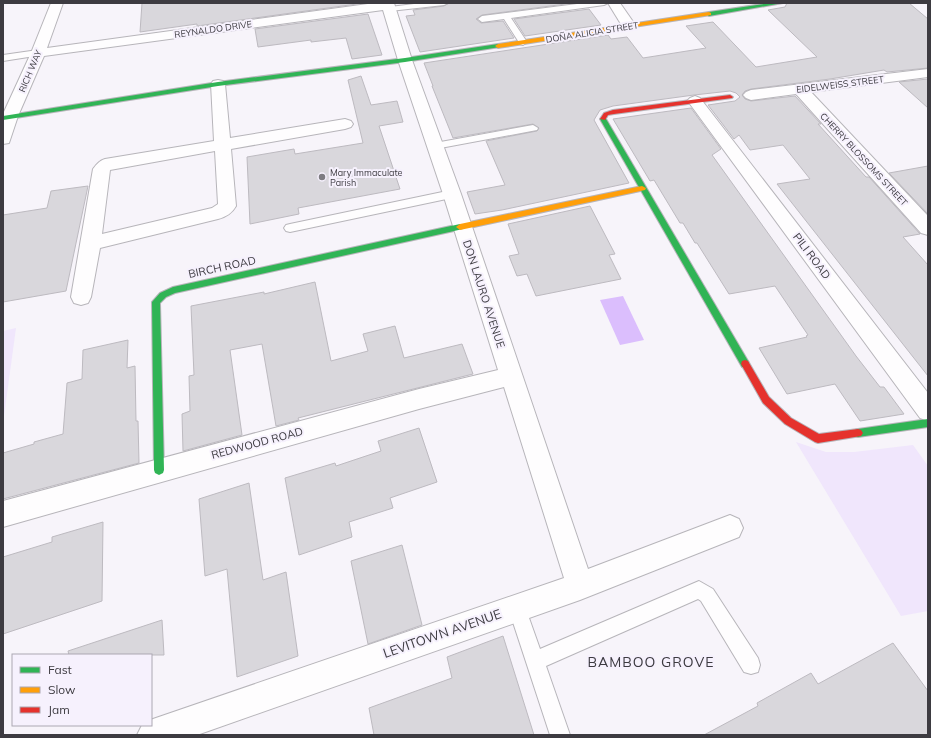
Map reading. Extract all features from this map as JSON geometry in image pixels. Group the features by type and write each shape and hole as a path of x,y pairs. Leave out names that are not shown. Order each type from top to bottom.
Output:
{"street":[{"name":"RICH WAY","path":"3,139 7,117 38,54 57,3"},
{"path":"614,3 629,26"},
{"name":"DOÑA ALICIA STREET","path":"7,117 34,114 218,84 405,60 780,3"},
{"name":"REYNALDO DRIVE","path":"38,54 389,6"},
{"name":"DON LAURO AVENUE","path":"389,6 405,60 452,194 580,586"},
{"name":"EIDELWEISS STREET","path":"751,95 928,73"},
{"path":"92,243 218,213 224,210 227,206 218,84"},
{"name":"CHERRY BLOSSOMS STREET","path":"800,89 928,228"},
{"path":"730,97 612,112 606,114 603,119 766,400 788,421 818,439 928,424"},
{"name":"PILI ROAD","path":"695,101 928,411"},
{"path":"81,297 92,243 102,169 105,165 345,124"},
{"path":"462,227 642,188"},
{"name":"BIRCH ROAD","path":"158,470 156,302 163,294 173,290 462,227"},
{"name":"REDWOOD ROAD","path":"3,514 419,399 511,376"},
{"name":"LEVITOWN AVENUE","path":"153,735 196,728 517,607 580,586 730,528"}],"lane":[{"path":"389,6 444,3"},
{"path":"482,18 604,3"},
{"path":"506,16 523,42"},
{"path":"3,58 38,54"},
{"path":"435,146 533,128"},
{"path":"290,228 452,194"},
{"path":"535,661 698,590 707,595 751,665"},
{"path":"517,607 560,735"}],"shaded area":[{"path":"623,296 644,340 620,345 600,300"},
{"path":"16,328 4,416 3,416 3,331"},
{"path":"796,442 826,452 854,452 913,445 928,466 928,611 901,616"}],"building":[{"path":"142,3 364,3 197,26 197,24 140,32"},
{"path":"449,3 573,3 482,15 476,19 481,23 503,21 514,38 420,52 406,16 415,15 413,10 444,6"},
{"path":"787,3 909,3 928,19 928,68 887,72 884,70 830,79 751,89 745,91 742,95 745,99 751,101 795,96 866,177 869,177 920,234 903,237 928,265 928,376 777,184 810,179 783,145 750,150 739,135 734,139 708,105 735,101 740,97 736,93 730,91 694,95 613,106 600,110 594,120 629,183 502,210 475,214 467,192 505,185 486,141 537,131 539,128 533,124 453,138 424,63 608,35 611,39 627,37 643,58 706,48 686,26 713,22 756,67 817,57 768,10 785,7"},
{"path":"589,9 601,25 525,36 514,19"},
{"path":"368,14 382,55 352,59 346,38 311,42 311,40 258,47 255,29"},
{"name":"Mary Immaculate Parish","path":"361,76 371,105 397,101 403,122 379,126 400,189 298,208 299,214 250,224 247,157 294,149 295,154 363,143 348,80"},
{"path":"928,79 928,108 899,82"},
{"path":"691,108 721,149 712,155 856,356 880,387 884,387 904,414 860,421 835,384 787,394 759,348 807,337 806,336 808,335 775,286 729,294 697,243 695,243 683,223 680,223 654,180 650,181 613,119"},
{"path":"928,166 928,214 889,173"},
{"path":"88,186 66,291 3,302 3,215 47,208 51,191"},
{"path":"590,206 615,254 609,255 621,279 536,296 527,274 517,276 509,256 519,254 508,224"},
{"path":"315,282 331,361 368,351 363,334 395,326 404,358 462,344 473,374 298,418 299,420 276,426 262,344 230,350 242,435 183,451 182,414 190,411 189,376 194,375 191,306 264,292 264,294"},
{"path":"128,340 127,368 135,366 136,421 138,421 139,463 3,499 3,453 63,434 67,383 82,379 83,350"},
{"path":"419,428 437,482 390,498 393,508 349,522 352,537 299,555 285,478 335,463 336,466 381,451 378,441"},
{"path":"249,483 263,580 286,572 298,656 237,677 227,569 205,576 199,499"},
{"path":"103,522 102,601 3,634 3,557 52,542 52,537"},
{"path":"402,545 422,625 368,644 351,561"},
{"path":"162,620 164,655 69,654 68,651"},
{"path":"503,636 534,735 374,735 369,708 452,678 447,657"},
{"path":"893,643 928,691 928,735 704,735 758,706 757,703 811,673 818,684"}],"traffic: fast":[{"path":"709,14 780,3"},
{"path":"3,118 218,84 405,60 498,46"},
{"path":"603,119 745,364"},
{"path":"159,470 156,302 163,295 173,290 460,227"},
{"path":"858,433 928,423"}],"traffic: slow":[{"path":"498,46 709,14"},
{"path":"460,227 642,188"}],"traffic: jam":[{"path":"603,119 606,114 613,112 730,97"},
{"path":"745,364 766,400 788,421 818,439 858,433"}],"place":[{"name":"Mary Immaculate Parish","path":"322,177"}],"district":[{"name":"BAMBOO GROVE","path":"651,662"}]}
